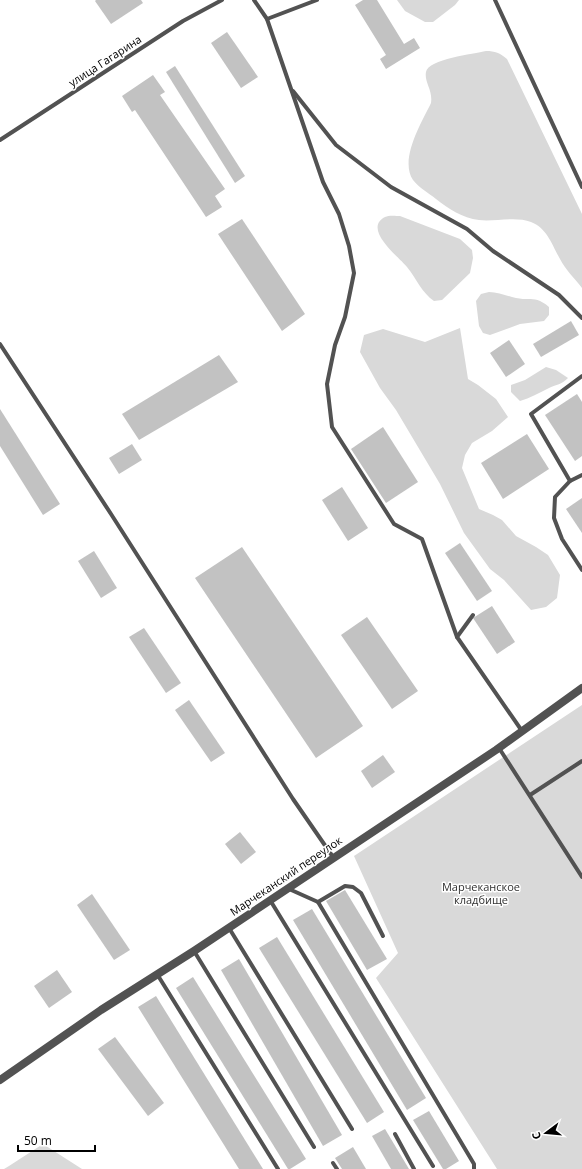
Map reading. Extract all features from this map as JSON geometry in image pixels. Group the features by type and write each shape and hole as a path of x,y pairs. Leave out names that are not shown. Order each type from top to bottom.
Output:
{"street":[{"name":"Марчеканский переулок","path":"0,1080 81,1023 194,951 333,857 499,748 582,688"}],"lane":[{"name":"улица Гагарина","path":"0,140 183,21 222,0"},
{"path":"254,0 267,19 323,182 339,214 349,246 354,273 346,317 335,345 327,384 332,427 394,524 422,539 457,637 522,731"},
{"path":"267,19 317,0"},
{"path":"495,0 582,187"},
{"path":"290,87 336,145 391,187 467,229 493,251 559,295 582,318"},
{"path":"0,344 111,514 293,799 333,857"},
{"path":"570,481 531,414 582,376"},
{"path":"582,475 570,481 555,497 554,518 562,539 582,570"},
{"path":"457,637 473,615"},
{"path":"499,748 582,877"},
{"path":"530,795 582,761"},
{"path":"318,902 345,886 353,887 361,893 383,936"},
{"path":"287,888 318,902 474,1164 474,1169"},
{"path":"270,900 434,1166"},
{"path":"228,927 352,1129"},
{"path":"194,951 314,1147"},
{"path":"157,974 278,1169"},
{"path":"395,1134 414,1169"},
{"path":"333,1163 337,1169"}],"green space":[{"path":"397,0 459,0 455,5 433,22 425,22 405,11"},
{"path":"492,51 507,59 582,214 582,288 560,259 545,233 537,225 519,219 479,220 461,215 418,186 413,180 409,171 410,151 413,141 431,103 431,94 426,79 426,72 429,67 443,60"},
{"path":"387,216 400,216 460,239 472,250 473,258 470,273 442,300 434,301 426,294 407,267 384,243 380,235 378,228 379,222"},
{"path":"489,292 521,299 533,299 540,301 549,307 549,315 544,321 520,324 490,335 483,333 479,326 476,301 481,294"},
{"path":"460,328 468,379 496,399 508,417 492,431 472,443 465,455 462,468 479,509 502,520 516,536 548,555 560,575 557,598 546,607 531,610 504,580 490,569 464,533 440,484 396,410 380,388 360,352 364,335 383,329 425,342"},
{"path":"546,367 556,370 568,378 561,383 520,401 511,392 511,385 525,380"},
{"name":"Марчеканское кладбище","path":"582,705 582,1169 497,1169 376,978 398,953 354,856"},
{"path":"43,1144 82,1169 4,1169 9,1166"}],"building":[{"path":"141,0 143,3 111,24 95,1"},
{"path":"363,0 377,0 404,44 414,38 420,48 386,69 380,59 386,55 355,5"},
{"path":"227,32 258,77 241,88 211,43"},
{"path":"175,66 245,176 235,183 166,72"},
{"path":"153,75 165,92 160,95 225,189 215,196 222,207 206,217 135,110 132,112 122,96"},
{"path":"242,219 305,314 282,331 218,234"},
{"path":"571,321 579,335 541,357 533,344"},
{"path":"509,340 525,364 506,377 490,353"},
{"path":"219,355 238,382 139,440 122,414"},
{"path":"577,394 582,402 582,456 575,461 545,415"},
{"path":"0,409 60,504 43,515 0,446"},
{"path":"383,427 418,482 386,503 351,449"},
{"path":"527,434 549,469 503,499 481,463"},
{"path":"132,444 142,460 119,474 109,458"},
{"path":"342,487 368,528 348,541 322,500"},
{"path":"582,498 582,533 566,509"},
{"path":"460,543 492,591 477,601 445,553"},
{"path":"242,547 363,726 316,758 195,578"},
{"path":"94,551 117,588 101,598 78,561"},
{"path":"492,606 515,642 497,654 473,618"},
{"path":"367,617 418,691 392,709 341,635"},
{"path":"144,628 181,683 166,693 129,637"},
{"path":"189,700 225,753 211,762 175,710"},
{"path":"383,755 395,772 372,788 361,771"},
{"path":"240,832 256,852 241,864 225,844"},
{"path":"345,890 387,959 367,970 326,901"},
{"path":"92,894 130,950 114,960 77,905"},
{"path":"312,909 426,1098 407,1110 293,920"},
{"path":"277,937 384,1112 367,1123 259,948"},
{"path":"239,959 342,1135 323,1146 221,970"},
{"path":"57,970 72,992 49,1008 34,986"},
{"path":"193,977 306,1159 290,1169 288,1169 176,988"},
{"path":"156,996 263,1169 239,1169 138,1007"},
{"path":"115,1037 164,1103 148,1116 98,1049"},
{"path":"429,1111 459,1161 446,1169 443,1169 413,1120"},
{"path":"385,1129 409,1169 391,1169 372,1136"},
{"path":"353,1147 366,1169 342,1169 335,1158"}]}
